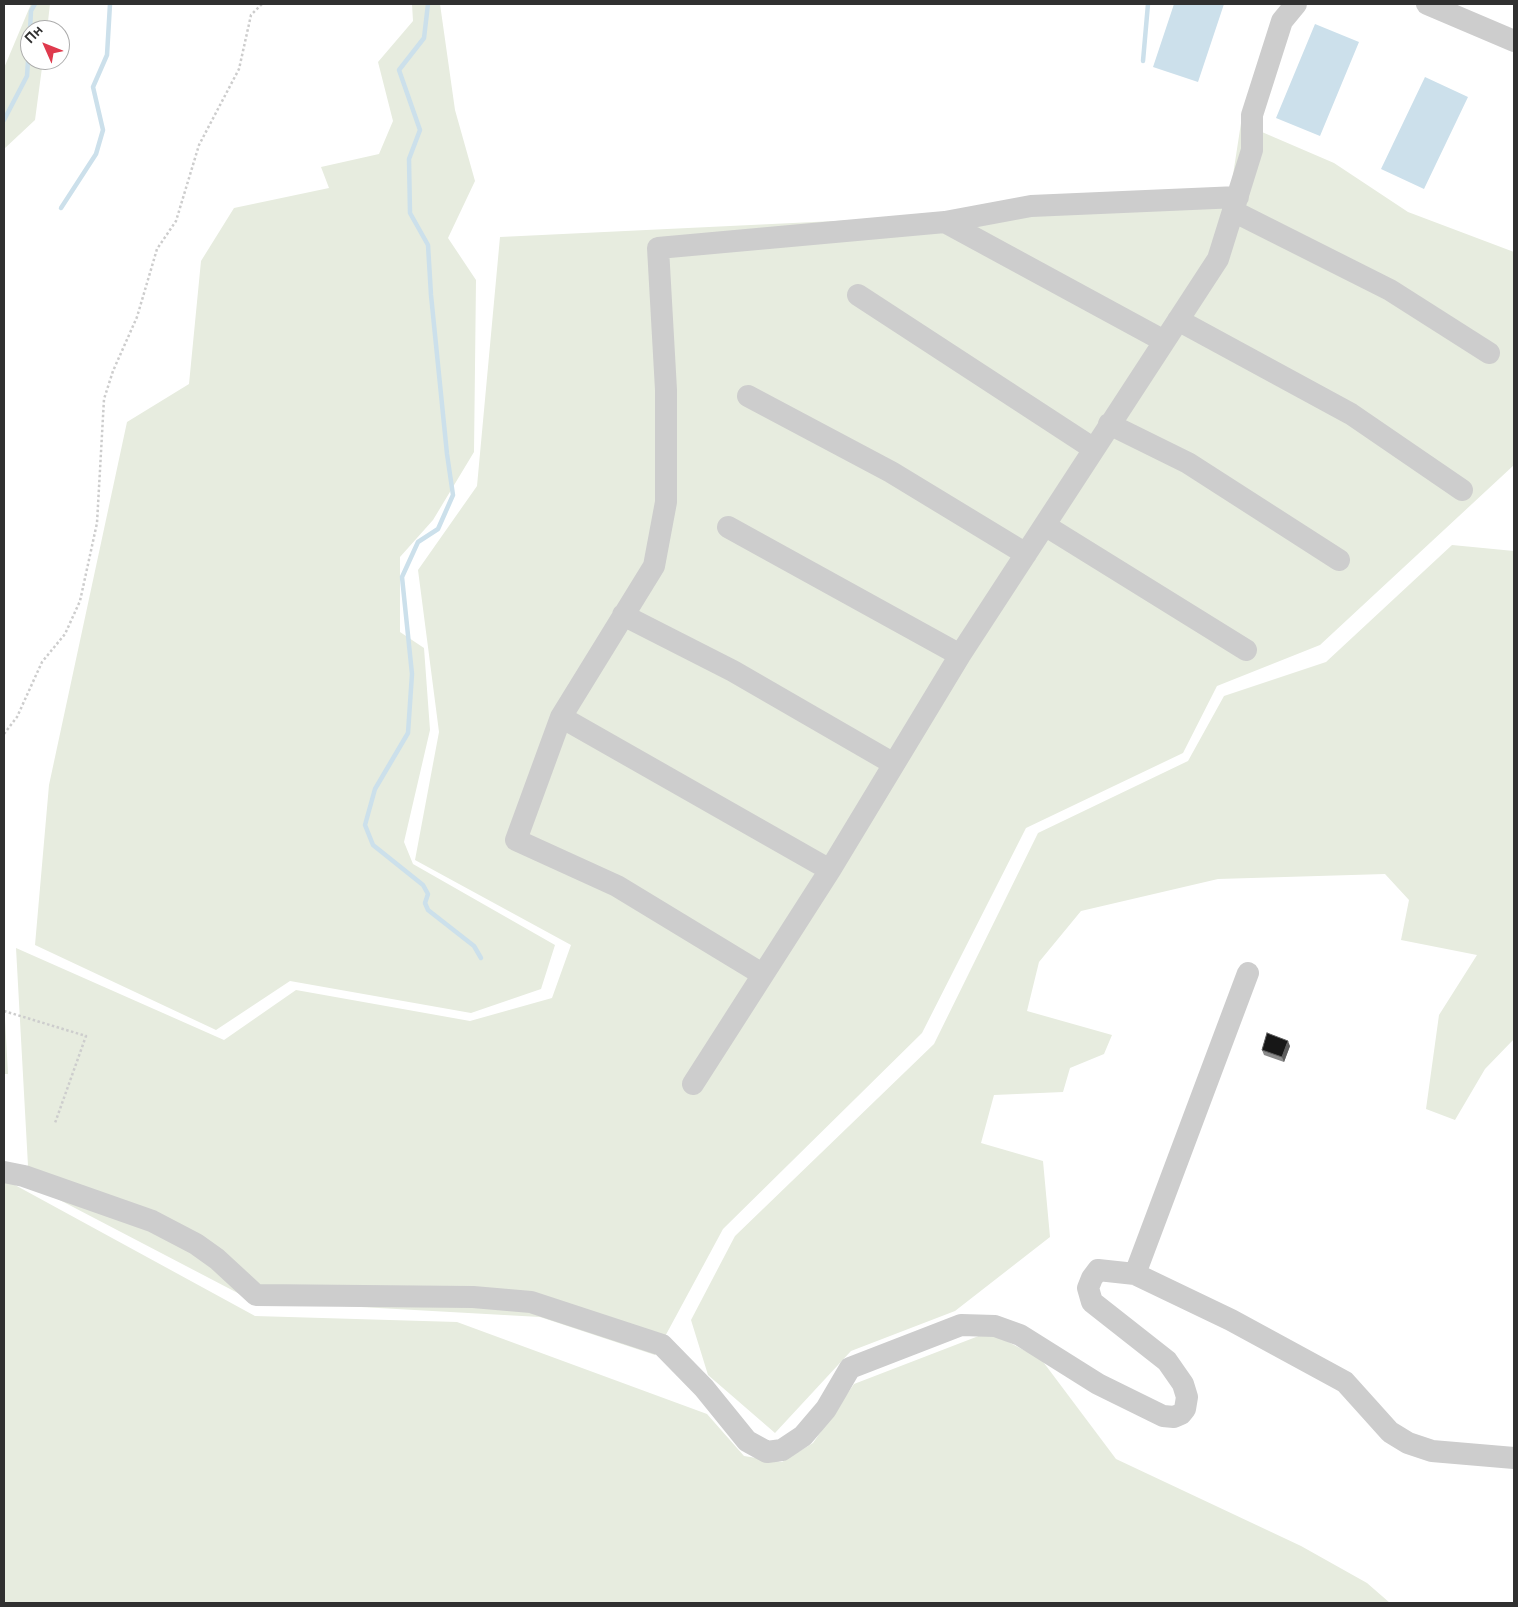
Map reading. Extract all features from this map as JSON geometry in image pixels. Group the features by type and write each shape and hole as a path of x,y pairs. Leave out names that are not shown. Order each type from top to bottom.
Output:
{"street":[{"path":"693,1084 830,870 960,655 1046,526 1109,424 1218,258 1252,150 1252,115 1282,21 1296,4"},
{"path":"1427,4 1514,41"},
{"path":"762,974 617,886 516,840 560,717 654,566 666,502 666,390 658,248 945,222 1031,206 1236,204 1390,290 1489,353"},
{"path":"945,222 1164,342"},
{"path":"858,296 1094,449"},
{"path":"1178,320 1351,414 1462,490"},
{"path":"748,396 891,472 1026,554"},
{"path":"1109,424 1188,463 1339,560"},
{"path":"1046,526 1246,650"},
{"path":"728,527 960,655"},
{"path":"623,615 733,671 894,764"},
{"path":"560,717 830,870"},
{"path":"1135,1274 1248,972"},
{"path":"4,1172 24,1176 152,1221 196,1244 217,1259 256,1294 473,1297 531,1302 662,1345 704,1388 747,1441 768,1452 782,1450 803,1436 826,1409 850,1368 961,1325 995,1326 1020,1335 1098,1384 1155,1412 1174,1417 1182,1414 1187,1397 1183,1384 1167,1361 1092,1302 1088,1288 1092,1278 1098,1270 1111,1270 1135,1274 1230,1320 1345,1382 1390,1432 1408,1443 1432,1451 1514,1458"}],"path":[{"path":"4,734 16,717 42,662 65,634 80,601 97,523 104,399 113,371 137,317 157,249 176,221 199,145 239,69 251,15 262,4"},
{"path":"4,1012 86,1036 55,1123"}],"shaded area":[{"path":"31,4 50,4 48,20 24,20"},
{"path":"412,4 440,4 455,110 475,181 448,238 476,280 474,452 433,520 400,557 400,632 424,648 430,730 404,842 413,864 555,945 541,989 471,1013 290,981 216,1030 35,945 49,785 127,422 189,384 201,261 234,208 329,188 321,167 379,154 393,121 378,62 413,21"},
{"path":"20,30 20,70 42,70 35,120 4,149 4,68"},
{"path":"1241,123 1334,163 1408,212 1514,252 1514,465 1320,645 1217,686 1183,753 1026,828 922,1033 723,1229 655,1355 540,1317 253,1301 29,1184 16,948 224,1040 296,990 470,1021 552,998 571,945 415,860 439,732 418,570 477,486 500,237 939,216 1231,188"},
{"path":"1452,545 1514,551 1514,1039 1485,1069 1455,1120 1426,1109 1439,1015 1477,955 1401,940 1409,900 1385,874 1218,879 1081,911 1039,962 1027,1011 1112,1035 1104,1054 1070,1068 1063,1092 994,1095 981,1143 1043,1161 1050,1237 955,1311 851,1351 775,1433 708,1375 691,1320 735,1236 934,1044 1038,833 1188,761 1224,696 1326,662"},
{"path":"5,1019 8,1074 4,1074"},
{"path":"4,1179 255,1316 457,1322 707,1414 744,1456 782,1462 813,1443 854,1384 989,1332 1041,1359 1116,1459 1301,1546 1367,1583 1390,1603 4,1603"}],"water":[{"path":"1174,4 1224,4 1198,82 1153,67"},
{"path":"1315,24 1359,42 1320,136 1276,118"},
{"path":"1425,77 1468,97 1424,189 1381,169"}],"building":[{"path":"1267,1033 1288,1041 1282,1057 1262,1050"}],"waterway":[{"path":"31,20 31,11 35,4"},
{"path":"61,208 96,154 103,130 93,87 107,55 110,4"},
{"path":"428,4 424,38 399,70 420,130 409,159 410,213 428,245 431,295 453,495 438,529 418,542 402,577 412,674 408,733 375,789 365,825 373,845 423,885 428,894 425,903 428,910 474,946 481,958"},
{"path":"1143,61 1148,4"},
{"path":"4,120 27,76 27,70"}]}
